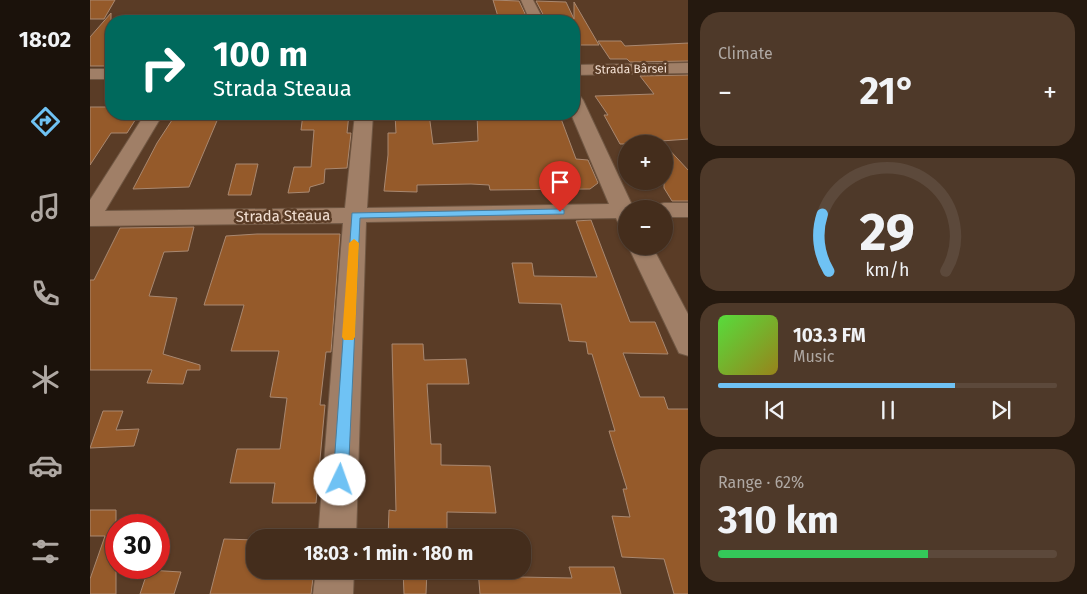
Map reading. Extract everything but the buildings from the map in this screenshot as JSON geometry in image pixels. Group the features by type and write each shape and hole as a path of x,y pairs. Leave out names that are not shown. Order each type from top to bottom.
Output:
{"street":[{"path":"527,0 534,15"},
{"name":"Strada Bârsei","path":"580,70 688,68"},
{"path":"90,74 105,74"},
{"path":"580,113 619,200"},
{"path":"90,218 150,120"},
{"path":"338,529 355,215 363,120"},
{"path":"673,210 688,210"},
{"name":"Strada Steaua","path":"90,218 618,213"},
{"path":"644,255 688,344"},
{"path":"334,594 335,579"}],"slow traffic":[{"path":"348,337 354,243"}],"route":[{"path":"340,480 355,215 560,212"}]}
